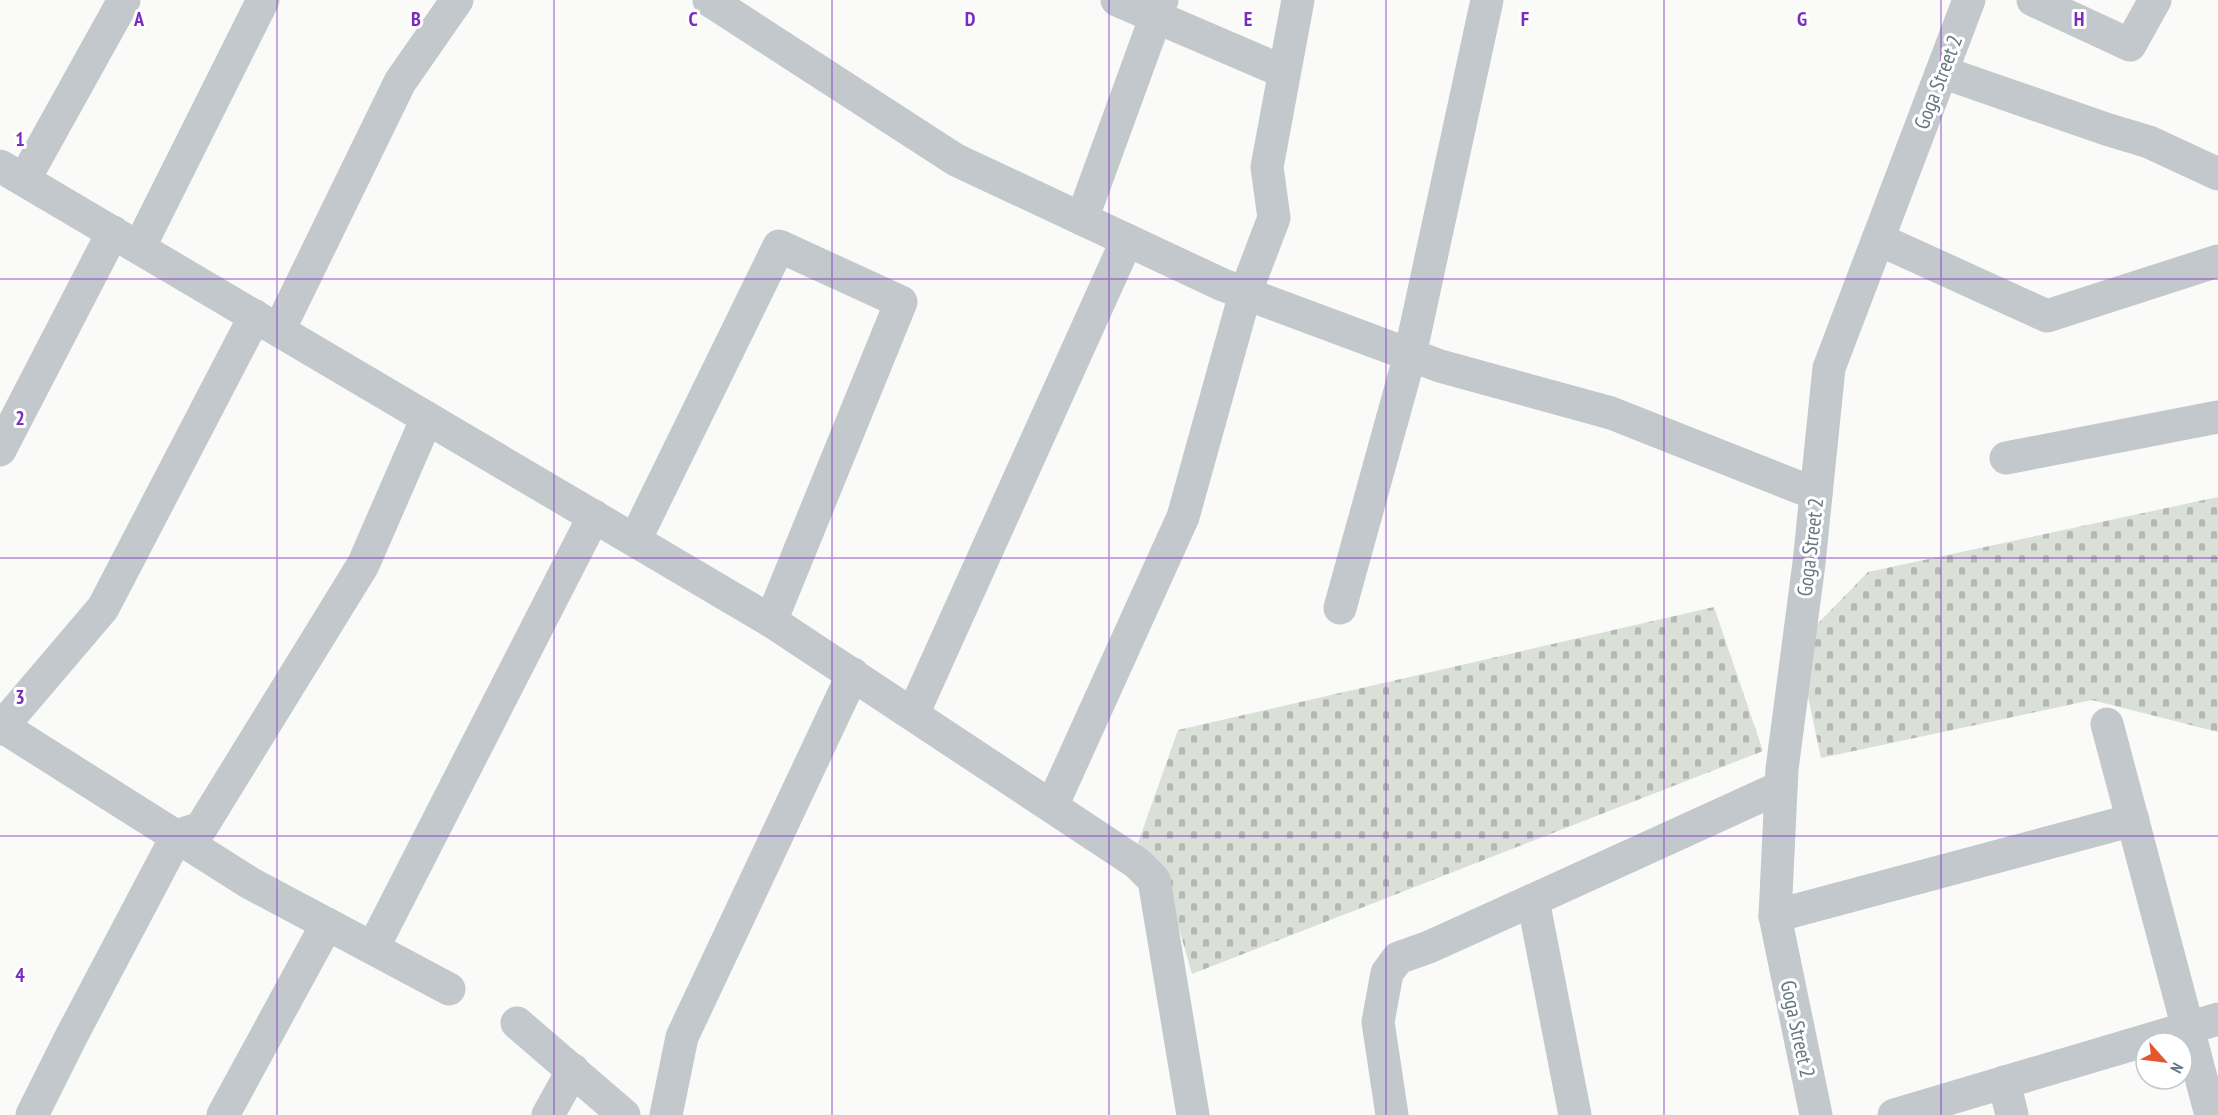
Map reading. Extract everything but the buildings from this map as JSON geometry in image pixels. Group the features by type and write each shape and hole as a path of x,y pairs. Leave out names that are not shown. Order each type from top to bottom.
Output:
{"street":[{"path":"124,0 8,175 126,240 771,621 1137,862 1154,880 1193,1115"},
{"path":"0,450 126,240 263,0"},
{"path":"449,989 250,883 1,726 103,608 267,323 400,82 458,0"},
{"path":"709,0 956,160 1245,294 1440,366 1611,413 1816,494"},
{"path":"1117,0 1159,8 1284,72"},
{"path":"1052,806 1183,518 1245,294 1274,218 1267,167 1298,0"},
{"path":"1340,608 1410,355 1486,0"},
{"name":"Goga Street 2","path":"1816,1115 1775,916 1781,787 1829,368 1970,0"},
{"path":"2033,0 2130,45 2155,0"},
{"path":"1082,219 1159,8"},
{"path":"1942,72 2149,142 2218,174"},
{"path":"1878,239 2047,316 2218,261"},
{"path":"913,714 1127,240"},
{"path":"635,540 779,246 901,302 771,621"},
{"path":"2006,458 2218,417"},
{"path":"32,1115 177,836 201,828 363,566 427,418"},
{"path":"373,948 594,516"},
{"path":"666,1115 682,1037 853,674"},
{"path":"2107,724 2133,820 2203,1023 2211,1115"},
{"path":"1392,1115 1378,1022 1387,973 1398,958 1429,947 1781,787"},
{"path":"1775,916 2133,820"},
{"path":"1533,900 1575,1115"},
{"path":"223,1115 327,924"},
{"path":"517,1023 624,1115"},
{"path":"1894,1115 2203,1023"},
{"path":"548,1115 573,1070"},
{"path":"2004,1082 2012,1115"}],"green space":[{"path":"2218,497 2218,732 2092,700 1821,758 1797,645 1868,572"},
{"path":"1714,607 1763,751 1192,974 1164,876 1138,843 1178,730"}]}
